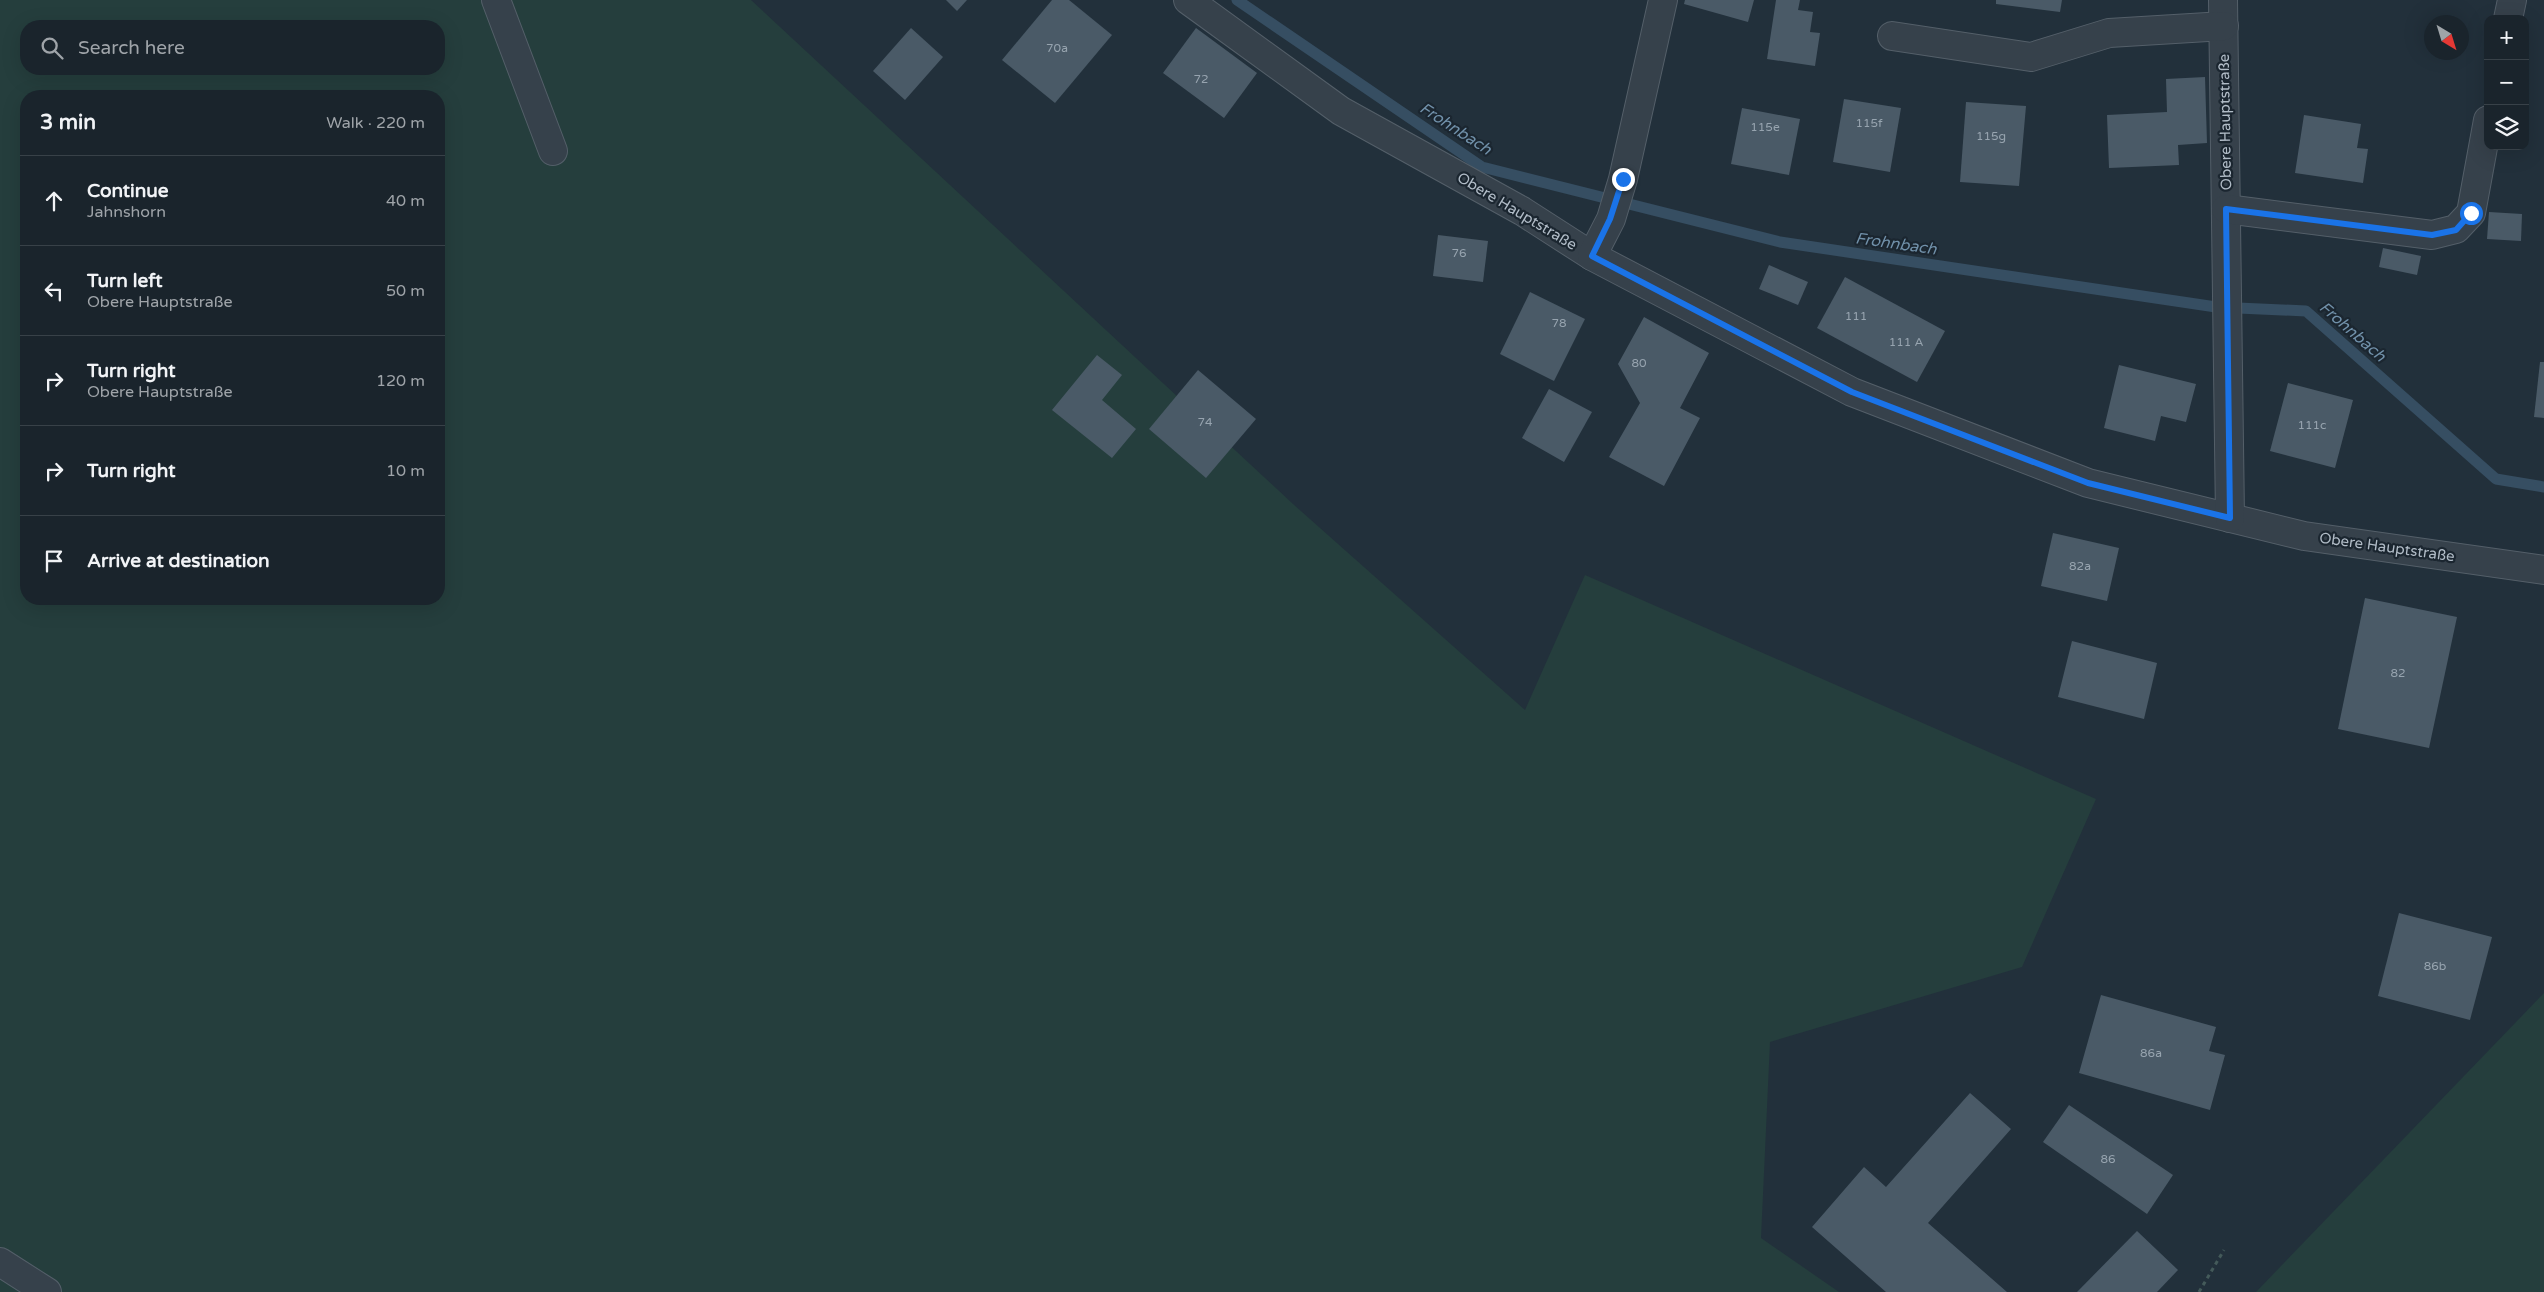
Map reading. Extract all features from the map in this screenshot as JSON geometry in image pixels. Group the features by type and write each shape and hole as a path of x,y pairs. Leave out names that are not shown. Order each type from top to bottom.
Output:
{"street":[{"path":"496,0 553,151"},
{"name":"Obere Hauptstraße","path":"1188,0 1342,111 1522,212 1592,256 1852,392 2088,483 2304,536 2544,570"},
{"path":"1592,256 1610,219 1623,179 1663,0"},
{"path":"2509,15 2512,0"},
{"name":"Obere Hauptstraße","path":"1892,36 2031,57 2109,33 2224,13 2230,518"},
{"path":"2226,209 2432,235 2456,230 2471,213 2484,142"},
{"path":"0,1262 47,1292"}],"path":[{"path":"2199,1292 2224,1250"}],"green space":[{"path":"0,0 751,0 1293,504 1525,710 1585,575 2096,799 2022,967 1770,1042 1761,1238 1839,1292 0,1292"},
{"path":"2544,993 2544,1292 2256,1292"}],"building":[{"path":"946,0 967,0 957,11"},
{"path":"1052,0 1069,0 1112,35 1055,103 1002,60"},
{"path":"1685,0 1754,0 1748,22 1684,4"},
{"path":"1776,0 1800,0 1798,10 1813,12 1810,32 1820,33 1815,66 1767,59"},
{"path":"1996,0 2062,0 2060,12 1996,4"},
{"path":"911,28 943,57 905,100 873,71"},
{"path":"1196,28 1257,73 1224,118 1163,73"},
{"path":"2205,77 2207,143 2178,145 2179,165 2109,168 2107,115 2167,112 2166,79"},
{"path":"1844,99 1901,108 1890,172 1833,162"},
{"path":"1966,102 2026,106 2019,186 1960,182"},
{"path":"1742,108 1800,119 1789,175 1731,164"},
{"path":"2304,115 2361,124 2357,148 2368,149 2363,183 2295,173"},
{"path":"2489,212 2522,214 2521,241 2487,239"},
{"path":"1438,235 1488,241 1483,282 1433,276"},
{"path":"2383,248 2421,256 2417,275 2379,267"},
{"path":"1769,265 1808,282 1798,305 1759,289"},
{"path":"1845,277 1945,331 1917,382 1817,328"},
{"path":"1530,292 1585,319 1554,381 1500,354"},
{"path":"1644,317 1709,353 1680,408 1700,418 1664,486 1609,457 1640,403 1618,364"},
{"path":"1097,355 1122,375 1102,400 1136,429 1112,458 1052,410"},
{"path":"2540,362 2544,362 2544,418 2534,417"},
{"path":"2119,365 2196,384 2186,422 2161,416 2155,441 2104,428"},
{"path":"1198,370 1256,419 1206,478 1149,429"},
{"path":"2288,383 2353,400 2335,468 2270,451"},
{"path":"1549,389 1592,412 1564,462 1522,438"},
{"path":"2053,533 2119,548 2107,601 2041,586"},
{"path":"2365,598 2457,617 2429,748 2338,729"},
{"path":"2072,641 2157,663 2144,719 2058,697"},
{"path":"2399,913 2492,937 2470,1020 2378,996"},
{"path":"2101,995 2216,1027 2209,1051 2225,1055 2210,1110 2079,1073"},
{"path":"1970,1093 2011,1129 1928,1223 2007,1292 1886,1292 1812,1227 1864,1167 1886,1187"},
{"path":"2069,1105 2173,1175 2147,1214 2043,1142"},
{"path":"2137,1231 2178,1270 2157,1292 2077,1292"}],"waterway":[{"name":"Frohnbach","path":"1237,0 1482,167 1780,242 2216,307 2306,311 2496,479 2544,487"}],"route":[{"path":"1623,179 1610,219 1592,256 1852,392 2088,483 2230,518 2226,209 2432,235 2456,230 2471,213"}]}
